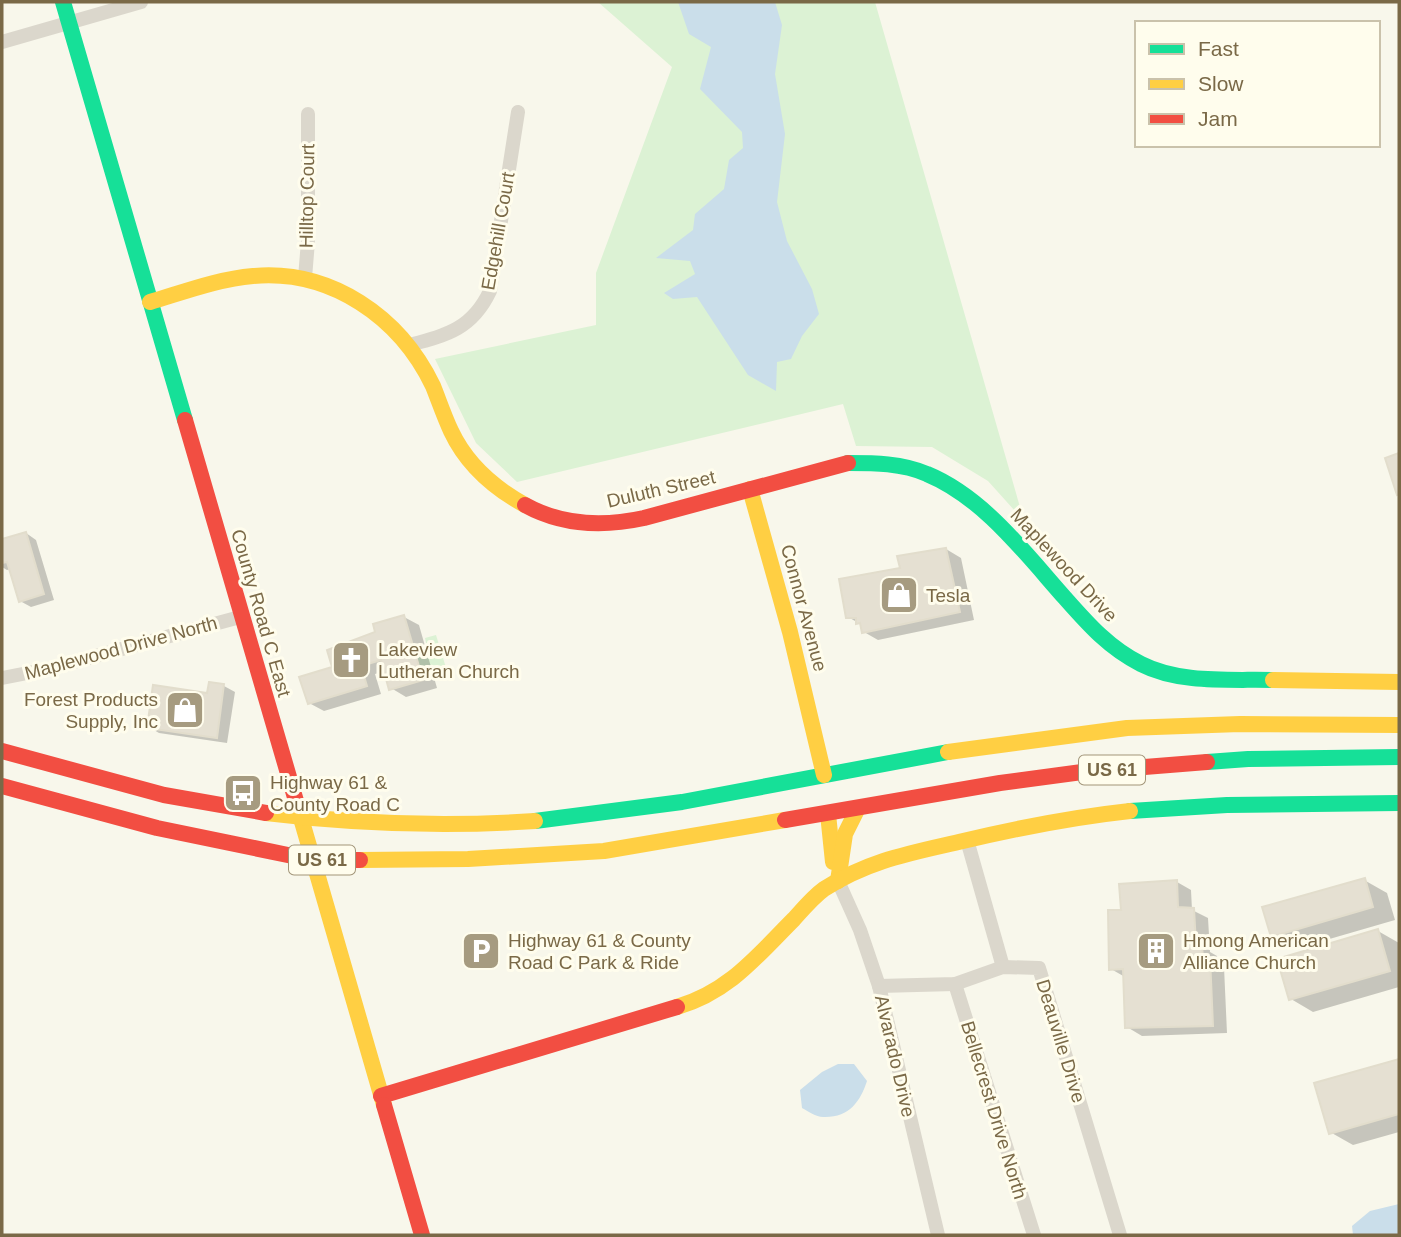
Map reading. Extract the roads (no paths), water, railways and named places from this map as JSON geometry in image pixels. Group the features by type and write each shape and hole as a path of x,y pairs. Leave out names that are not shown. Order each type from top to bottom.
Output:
{"street":[{"name":"County Road C East","path":"63,2 422,1235"},
{"path":"2,42 141,2"},
{"name":"Edgehill Court","path":"408,345 462,327 487,297 494,276 518,112"},
{"name":"Hilltop Court","path":"304,278 308,241 308,114"},
{"name":"Duluth Street","path":"150,302 245,276 269,275 304,278 330,286 371,308 392,326 408,345 430,381 447,425 471,463 506,494 539,512 584,523 626,523 750,489"},
{"name":"Maplewood Drive","path":"750,489 844,463 882,463 916,469 938,478 977,503 1089,626 1106,642 1142,664 1163,673 1210,680 1399,682"},
{"name":"Connor Avenue","path":"750,489 790,632 816,739 826,795 830,851 838,881"},
{"name":"Maplewood Drive North","path":"2,678 48,669 240,617"},
{"name":"US 61","path":"2,786 157,828 312,860 468,859 604,851 826,795 1007,743 1141,727 1254,724 1399,725"},
{"path":"796,780 806,770 812,758 816,739"},
{"name":"US 61","path":"2,751 185,800 234,809 300,817 416,824 547,820 627,812 796,780 858,808 1000,783 1165,764 1399,757"},
{"path":"381,1096 694,1002 738,976 821,891 862,867 885,859 1034,824 1124,812 1224,805 1399,803"},
{"path":"838,881 845,833 858,808"},
{"path":"879,985 955,984 1003,967 967,840"},
{"name":"Alvarado Drive","path":"838,881 860,930 879,985 939,1235"},
{"name":"Deauville Drive","path":"1003,967 1039,968 1120,1235"},
{"name":"Bellecrest Drive North","path":"955,984 1034,1235"}],"water":[{"path":"678,2 775,2 782,25 775,74 785,134 777,202 787,241 812,289 819,314 802,336 791,359 777,362 776,391 748,375 697,297 673,299 664,293 695,274 690,261 656,258 693,230 695,214 724,189 729,160 743,148 742,132 700,89 711,47 689,34"},
{"path":"838,1064 854,1064 867,1081 857,1102 847,1112 832,1117 818,1116 802,1108 800,1090 822,1072"},
{"path":"1399,1204 1399,1235 1353,1235 1352,1226 1370,1211"}],"place":[{"name":"Tesla","path":"899,595"},
{"name":"Lakeview Lutheran Church","path":"351,660"},
{"name":"Forest Products Supply, Inc","path":"185,710"},
{"name":"Highway 61 & County Road C","path":"243,793"},
{"name":"Highway 61 & County Road C Park & Ride","path":"481,951"},
{"name":"Hmong American Alliance Church","path":"1156,951"}]}
